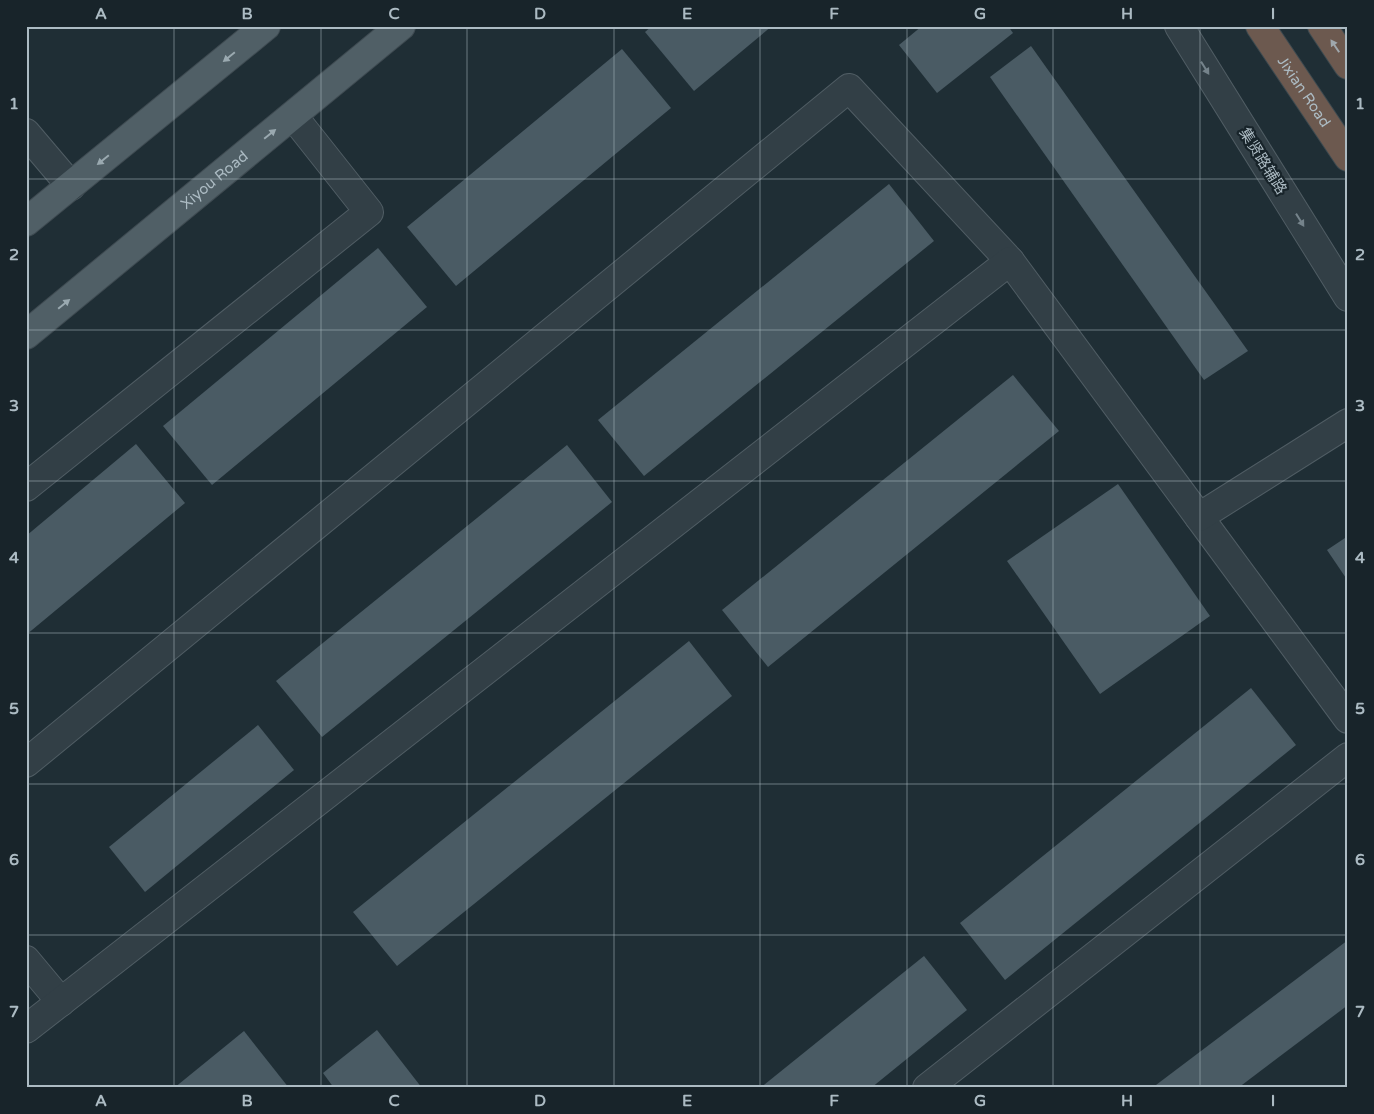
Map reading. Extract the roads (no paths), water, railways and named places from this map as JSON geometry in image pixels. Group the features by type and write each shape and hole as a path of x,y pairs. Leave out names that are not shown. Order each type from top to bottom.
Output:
{"highway":[{"name":"Jixian Road","path":"1260,26 1348,157"},
{"path":"1322,26 1348,65"}],"main road":[{"path":"26,222 266,26"},
{"name":"Xiyou Road","path":"26,335 401,26"}],"street":[{"name":"集贤路辅路","path":"1179,26 1348,297"},
{"path":"26,763 849,88 1010,261 1348,719"},
{"path":"26,487 368,212 293,116"},
{"path":"26,133 71,186"},
{"path":"26,1030 1010,261"},
{"path":"1199,517 1348,423"},
{"path":"927,1088 1348,757"},
{"path":"26,960 61,1002"}]}
